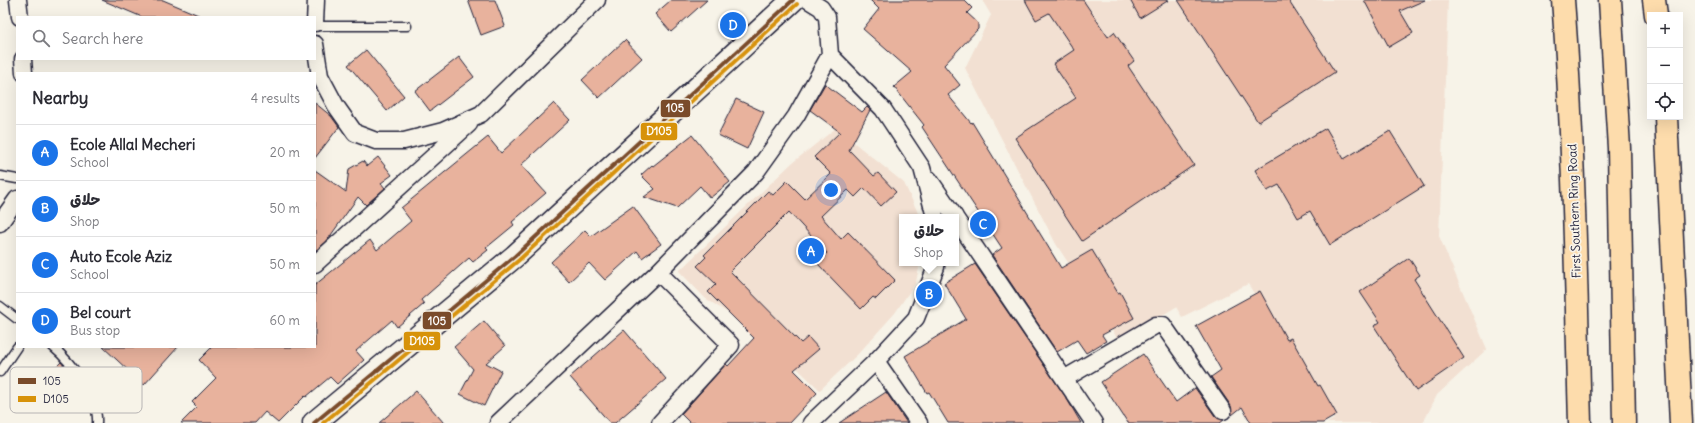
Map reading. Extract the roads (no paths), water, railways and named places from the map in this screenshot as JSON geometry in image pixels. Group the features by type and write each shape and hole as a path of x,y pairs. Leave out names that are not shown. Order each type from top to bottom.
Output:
{"highway":[{"name":"First Southern Ring Road","path":"1563,0 1569,76 1575,216 1580,423"},
{"path":"1610,0 1619,155 1624,423"},
{"path":"1654,0 1656,12"},
{"path":"1666,120 1681,423"},
{"path":"1671,423 1672,245"}],"main road":[{"path":"314,423 515,256 793,0"}],"street":[{"path":"18,0 20,16"},
{"path":"315,16 316,0"},
{"path":"316,263 481,114 581,6 597,0"},
{"path":"498,423 658,272 756,172 796,116 830,55 826,17 821,8 808,0"},
{"path":"316,50 320,76 336,106 355,133 376,141 404,141 443,131 481,114"},
{"path":"830,55 883,109 952,214"},
{"path":"23,60 24,72"},
{"path":"922,168 934,214"},
{"path":"0,223 16,200"},
{"path":"959,224 1094,423"},
{"path":"811,423 876,361 916,318 936,266"},
{"path":"658,272 731,346 660,423"},
{"path":"1064,379 1156,325 1164,325 1223,411"},
{"path":"876,361 920,423"}],"lane":[{"path":"316,25 407,26"},
{"path":"0,176 16,179"},
{"path":"0,306 16,318"},
{"path":"0,372 16,348"},
{"path":"53,348 71,367"},
{"path":"95,413 97,423"}],"place":[{"name":"Bel court","path":"733,25"},
{"name":"Auto Ecole Aziz","path":"983,224"},
{"name":"Ecole Allal Mecheri","path":"811,251"},
{"name":"حلاق","path":"929,294"}]}
